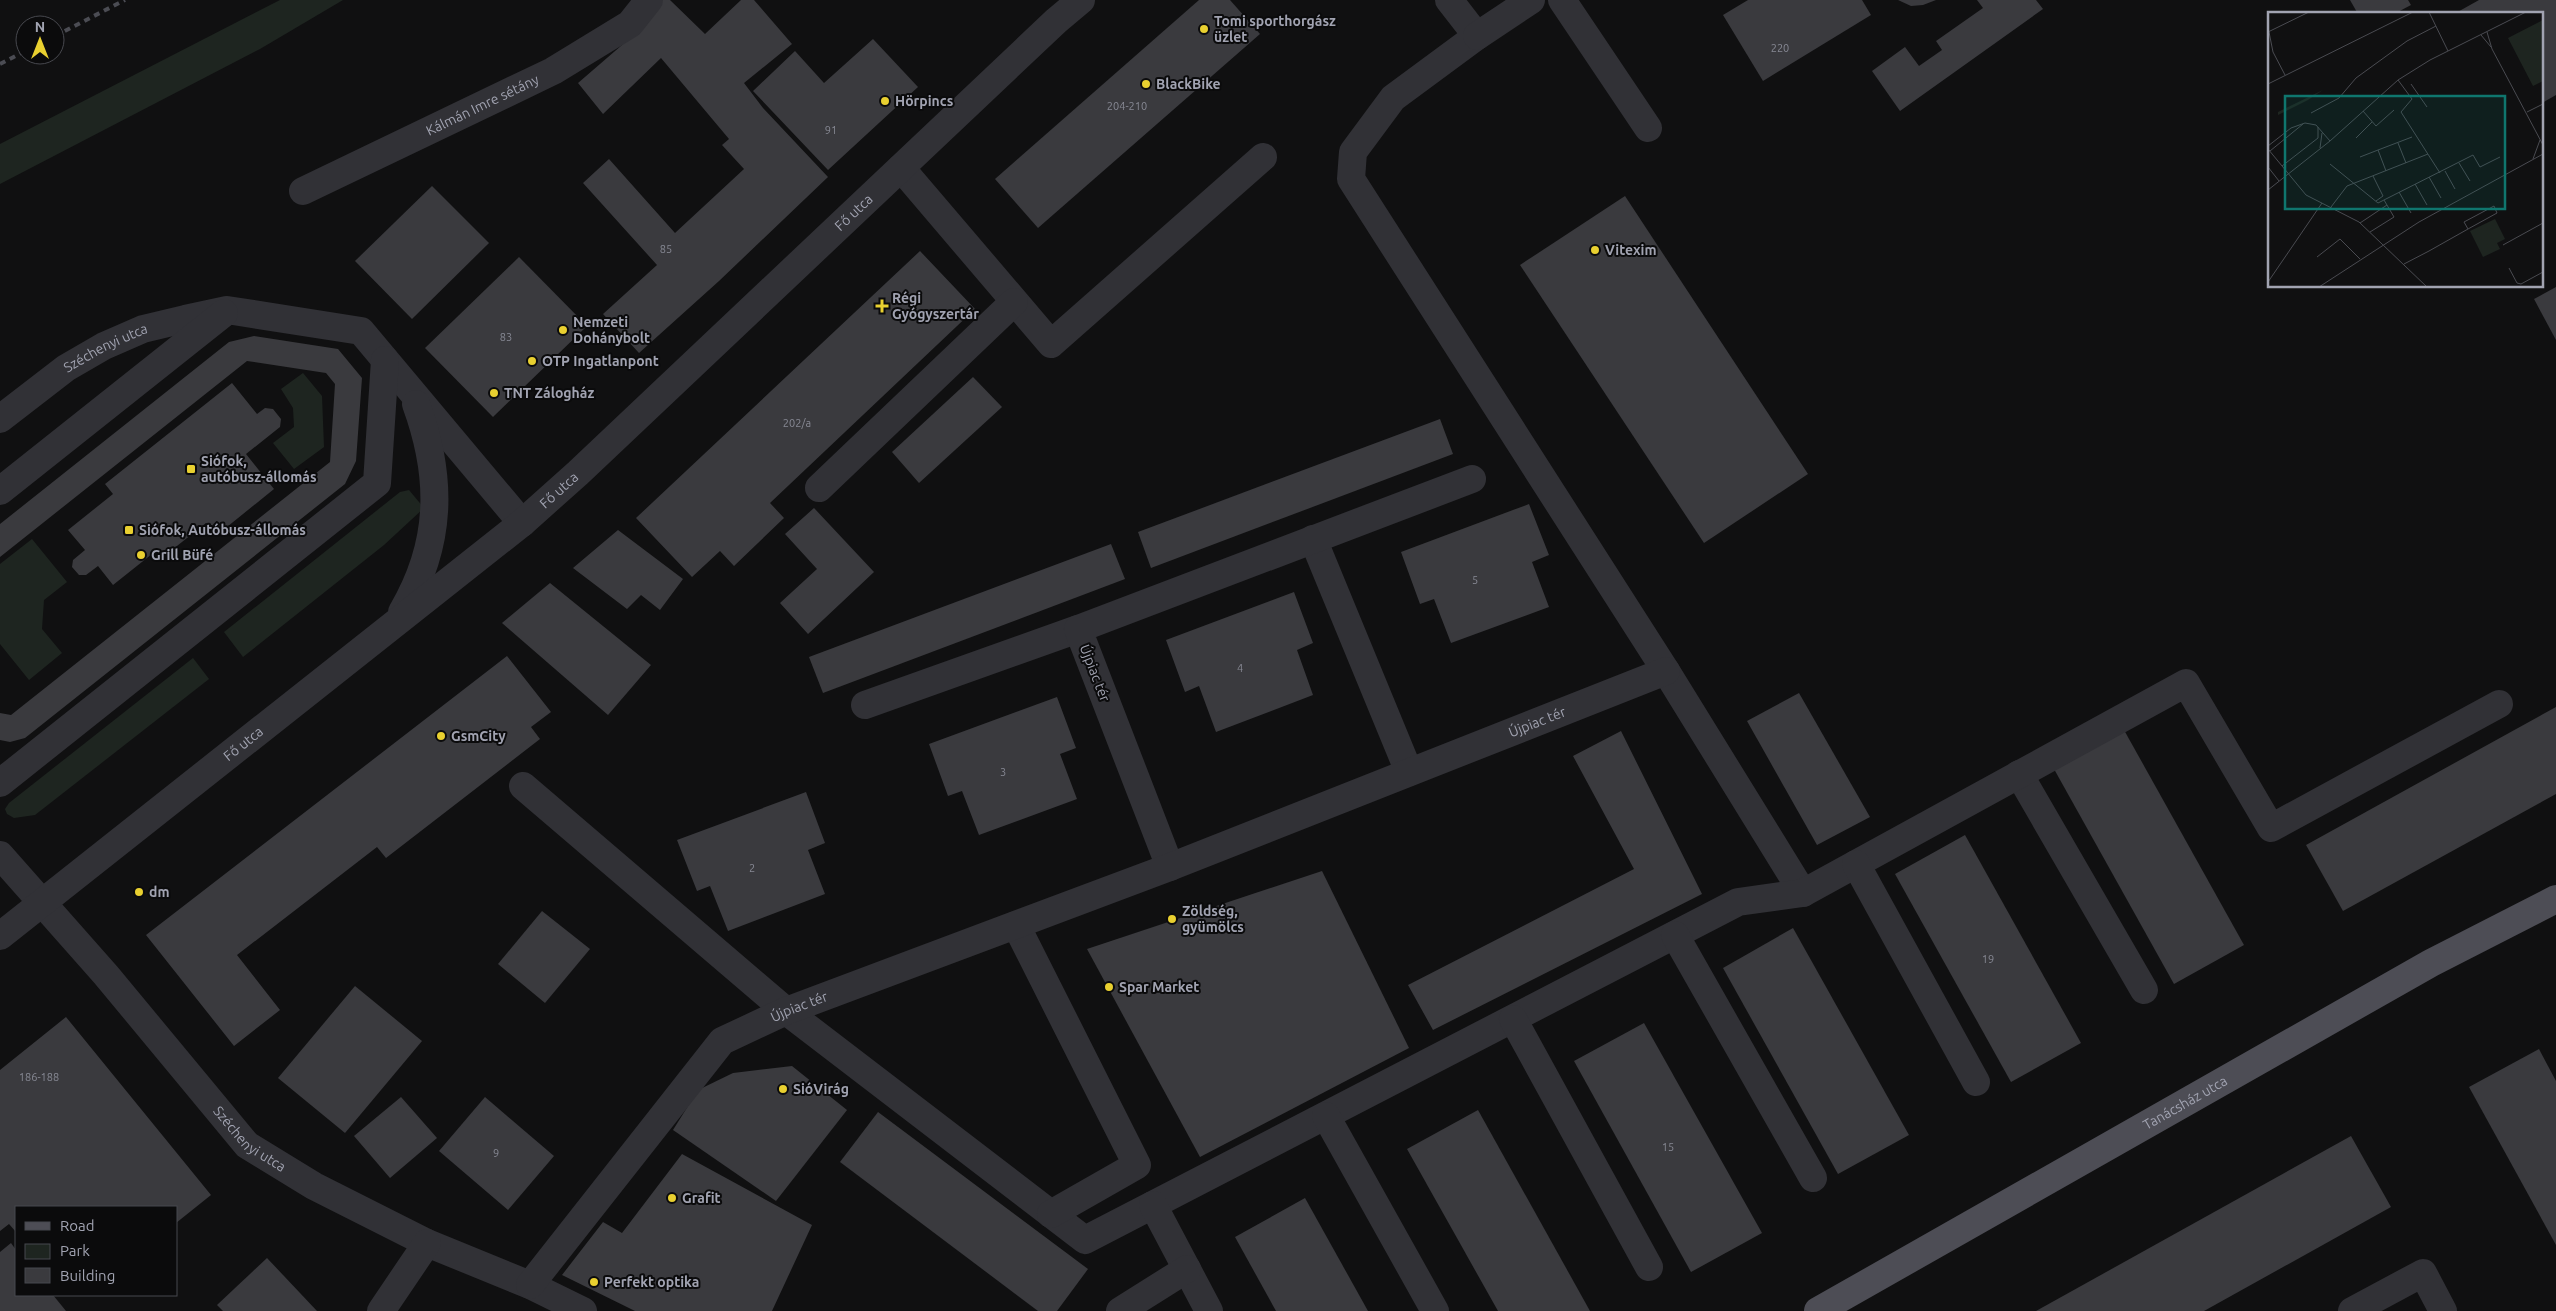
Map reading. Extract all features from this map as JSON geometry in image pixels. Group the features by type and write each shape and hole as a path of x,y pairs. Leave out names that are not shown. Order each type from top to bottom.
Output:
{"main road":[{"name":"Tanácsház utca","path":"1818,1311 2431,963 2556,899"}],"street":[{"name":"Kálmán Imre sétány","path":"303,191 553,71 630,24 649,0"},
{"name":"Fő utca","path":"0,936 522,523 578,473 1081,0"},
{"path":"1449,0 1477,36"},
{"path":"1531,0 1477,36 1393,98 1353,152 1352,179 1666,671 1802,893"},
{"path":"1562,0 1648,128"},
{"path":"901,168 1051,344 1263,157"},
{"path":"819,488 1014,302"},
{"path":"0,491 227,310 361,331 522,523"},
{"name":"Széchenyi utca","path":"0,419 66,368 104,346 142,329 227,310"},
{"path":"0,783 377,483 385,360"},
{"path":"395,624 417,587 428,558 434,527 435,497 428,442 412,391"},
{"name":"Újpiac tér","path":"1170,867 1078,629 1472,479"},
{"path":"1312,539 1409,772"},
{"path":"865,705 1078,629"},
{"name":"Újpiac tér","path":"530,1285 722,1042 786,1011 1170,867 1666,671"},
{"path":"523,786 786,1011 1085,1240 1738,902 1802,893 2186,683 2271,828 2499,704"},
{"path":"2019,774 2144,990"},
{"name":"Széchenyi utca","path":"0,855 106,975 247,1145 314,1186 428,1243 530,1285 583,1311"},
{"path":"1856,864 1976,1082"},
{"path":"1016,925 1137,1165 1051,1214"},
{"path":"1675,935 1813,1178"},
{"path":"1513,1019 1649,1267"},
{"path":"1326,1116 1435,1311"},
{"path":"1153,1205 1209,1311"},
{"path":"381,1311 428,1243"},
{"path":"1120,1311 1187,1269"},
{"path":"2352,1311 2423,1273 2443,1311"}],"green space":[{"path":"280,0 343,0 260,49 0,184 0,144"},
{"path":"303,373 322,396 324,447 294,469 273,443 294,427 293,408 281,389"},
{"path":"409,490 424,508 384,545 243,657 224,632 400,492"},
{"path":"32,539 67,582 44,600 42,629 62,653 29,680 0,644 0,564"},
{"path":"193,658 209,679 35,815 14,818 7,814 5,809 9,803"}],"building":[{"path":"659,0 670,0 705,34 741,0 754,0 792,44 744,83 763,108 828,177 719,281 639,353 603,314 657,265 583,183 609,159 675,233 744,169 722,145 729,139 661,58 603,114 578,83 622,45"},
{"path":"1199,0 1230,0 1260,34 1038,228 995,179"},
{"path":"1748,0 1862,0 1871,15 1763,81 1723,15"},
{"path":"1898,0 1936,0 1923,5 1911,6"},
{"path":"1977,0 2036,0 2043,9 1900,111 1872,71 1905,47 1919,66 1942,50 1936,41 1983,8"},
{"path":"2350,0 2408,0 2411,5 2398,12 2357,12"},
{"path":"2479,0 2556,0 2556,95 2544,102 2544,12 2458,12"},
{"path":"873,39 918,87 828,170 753,91 795,51 824,83"},
{"path":"432,186 489,243 412,319 355,261"},
{"path":"1625,196 1808,474 1704,543 1520,265"},
{"path":"920,251 975,309 770,503 784,518 734,566 720,551 692,577 636,518"},
{"path":"519,257 587,326 493,417 425,348"},
{"path":"2556,287 2556,340 2534,299"},
{"path":"254,336 338,349 362,378 356,461 345,484 25,738 10,742 0,740 0,713 11,715 330,462 335,384 326,373 247,361 0,557 0,524 229,342"},
{"path":"973,377 1002,407 919,483 892,452"},
{"name":"Siófok, autóbusz-állomás","path":"232,383 257,414 265,408 273,409 281,419 280,427 246,454 274,489 217,535 206,523 163,557 157,550 113,585 98,566 86,575 79,575 72,567 73,560 85,550 68,530 113,494 105,484"},
{"path":"1440,419 1453,454 1151,568 1138,532"},
{"path":"1529,504 1549,555 1532,562 1549,607 1451,643 1434,599 1420,604 1401,552"},
{"path":"814,508 874,572 808,634 780,603 817,569 785,534"},
{"path":"618,530 683,579 660,610 641,595 627,609 573,568"},
{"path":"1111,544 1125,579 823,693 809,657"},
{"path":"550,583 651,665 608,715 502,623"},
{"path":"1294,592 1313,643 1297,650 1313,695 1216,732 1199,686 1185,692 1166,640"},
{"path":"507,656 551,712 531,727 540,739 386,858 377,847 237,955 280,1010 234,1046 146,935"},
{"path":"1799,693 1870,817 1817,845 1747,721"},
{"path":"1057,697 1076,748 1060,754 1077,799 979,835 962,791 948,796 929,744"},
{"path":"2556,707 2556,794 2343,911 2306,845"},
{"path":"2124,730 2244,945 2174,984 2054,769"},
{"path":"1621,731 1702,894 1433,1030 1408,985 1634,869 1573,756"},
{"path":"806,792 825,843 808,850 825,894 728,931 710,886 697,891 677,840"},
{"path":"1965,835 2081,1043 2011,1082 1895,874"},
{"path":"1322,871 1409,1048 1200,1157 1087,949"},
{"path":"542,911 590,949 545,1003 498,964"},
{"path":"1793,928 1909,1135 1838,1174 1723,968"},
{"path":"355,986 422,1041 345,1133 278,1078"},
{"path":"66,1017 211,1195 178,1221 178,1206 15,1206 15,1231 9,1224 0,1231 0,1070"},
{"path":"1644,1023 1762,1233 1691,1272 1574,1061"},
{"path":"2539,1049 2556,1081 2556,1245 2469,1087"},
{"path":"792,1066 847,1110 776,1201 673,1130 698,1090 733,1073"},
{"path":"401,1097 437,1138 390,1178 354,1136"},
{"path":"485,1097 554,1156 508,1210 439,1151"},
{"path":"1478,1110 1590,1311 1498,1311 1407,1149"},
{"path":"878,1112 1088,1269 1057,1311 1038,1311 840,1162"},
{"path":"2351,1136 2391,1207 2204,1311 2036,1311"},
{"path":"682,1154 812,1225 772,1311 635,1311 562,1275 603,1222 622,1233"},
{"path":"1305,1198 1368,1311 1276,1311 1235,1237"},
{"path":"11,1243 15,1249 15,1296 54,1296 66,1311 0,1311 0,1252"},
{"path":"267,1258 317,1311 223,1311 217,1305"}],"railway":[{"path":"65,31 125,0"},
{"path":"0,64 15,56"}],"place":[{"name":"Tomi sporthorgász üzlet","path":"1204,29"},
{"name":"BlackBike","path":"1146,84"},
{"name":"Hörpincs","path":"885,101"},
{"name":"Vitexim","path":"1595,250"},
{"name":"Régi Gyógyszertár","path":"882,306"},
{"name":"Nemzeti Dohánybolt","path":"563,330"},
{"name":"OTP Ingatlanpont","path":"532,361"},
{"name":"TNT Zálogház","path":"494,393"},
{"name":"Siófok, autóbusz-állomás","path":"191,469"},
{"name":"Siófok, Autóbusz-állomás","path":"129,530"},
{"name":"Grill Büfé","path":"141,555"},
{"name":"GsmCity","path":"441,736"},
{"name":"dm","path":"139,892"},
{"name":"Zöldség, gyümölcs","path":"1172,919"},
{"name":"Spar Market","path":"1109,987"},
{"name":"SióVirág","path":"783,1089"},
{"name":"Grafit","path":"672,1198"},
{"name":"Perfekt optika","path":"594,1282"}]}
